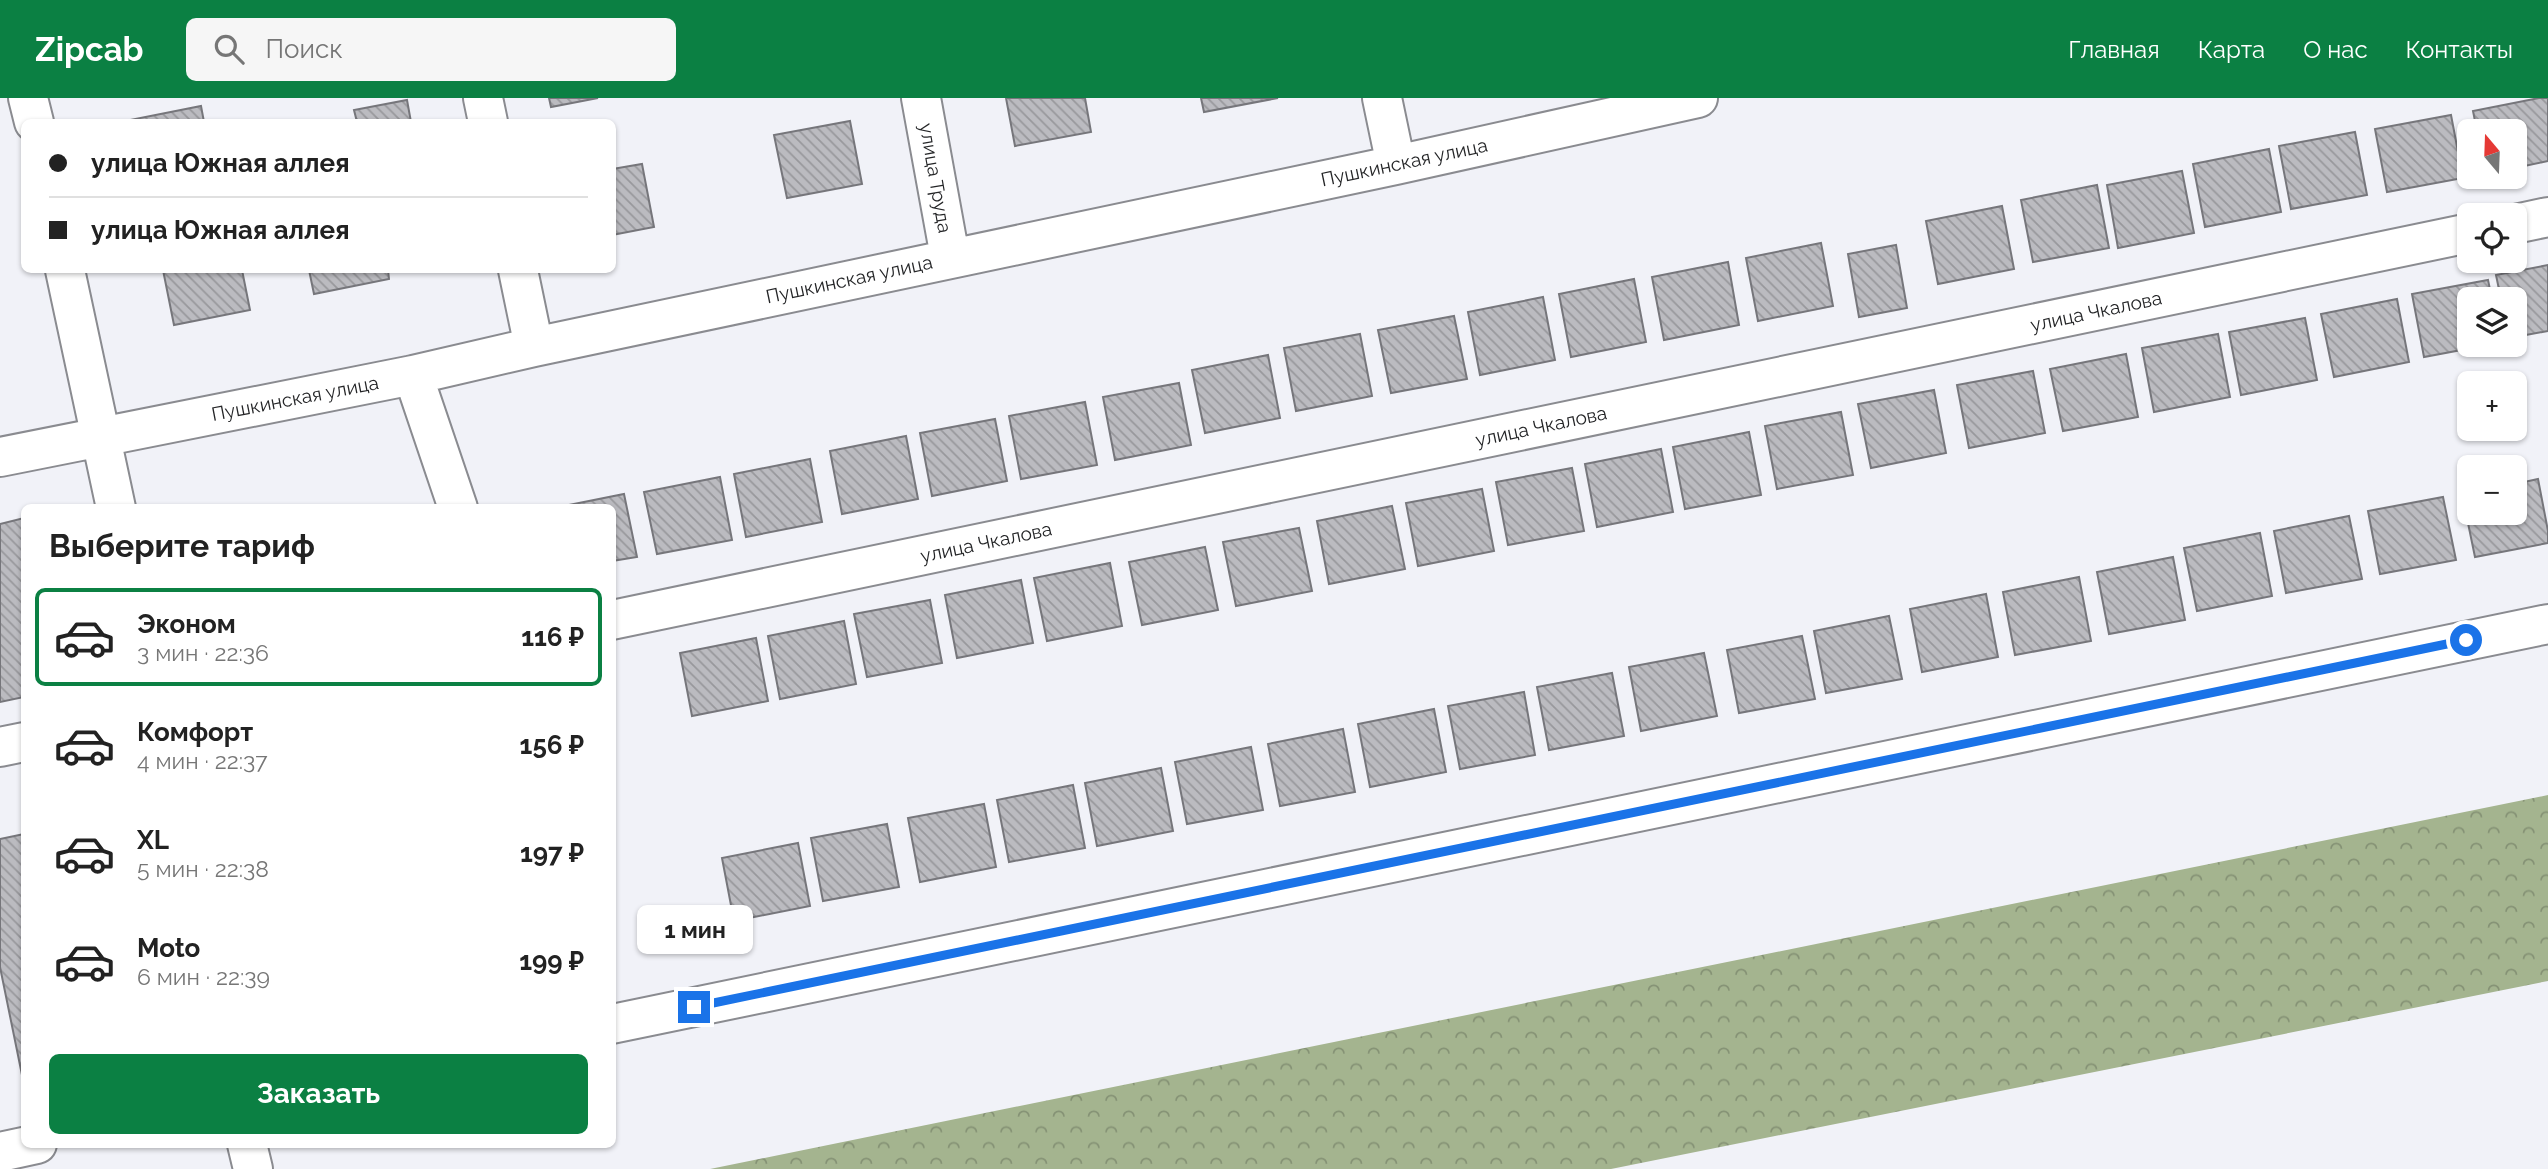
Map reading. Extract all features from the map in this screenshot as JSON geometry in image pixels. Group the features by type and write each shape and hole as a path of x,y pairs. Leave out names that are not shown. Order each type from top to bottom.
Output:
{"street":[{"path":"28,98 32,119"},
{"path":"483,98 487,119"},
{"name":"улица Труда","path":"921,98 950,257"},
{"path":"1382,98 1396,164"},
{"name":"Пушкинская улица","path":"0,457 413,375 950,257 1698,98"},
{"path":"2527,221 2548,217"},
{"name":"улица Чкалова","path":"616,619 2457,236"},
{"path":"66,273 115,504"},
{"path":"519,273 534,347"},
{"path":"413,375 457,504"},
{"path":"616,1023 2548,624"},
{"path":"0,747 21,743"},
{"path":"0,1152 21,1147"},
{"path":"248,1148 253,1169"}],"green space":[{"path":"2548,795 2548,981 1611,1169 710,1169"}],"building":[{"path":"549,98 598,98 551,107"},
{"path":"1006,98 1085,98 1091,132 1015,146"},
{"path":"1201,98 1278,98 1204,112"},
{"path":"2548,98 2548,161 2527,165 2527,119 2475,119 2473,111"},
{"path":"407,100 410,119 356,119 354,110"},
{"path":"201,106 203,119 135,119"},
{"path":"2451,115 2457,146 2457,179 2387,192 2375,129"},
{"path":"850,121 862,184 787,198 774,135"},
{"path":"2355,132 2367,195 2291,209 2279,146"},
{"path":"2269,149 2281,212 2205,227 2193,164"},
{"path":"642,164 654,227 616,234 616,168"},
{"path":"2182,171 2194,233 2118,248 2107,185"},
{"path":"2097,185 2109,248 2033,262 2021,200"},
{"path":"2002,206 2014,269 1938,284 1926,221"},
{"path":"1821,243 1833,306 1758,321 1746,258"},
{"path":"1896,245 1907,308 1859,317 1848,254"},
{"path":"1728,262 1739,325 1664,340 1652,277"},
{"path":"2548,265 2548,331 2527,335 2527,287 2498,287 2496,275 2527,273 2527,269"},
{"path":"164,273 243,273 250,310 174,325"},
{"path":"310,273 388,273 389,279 314,294"},
{"path":"1634,279 1646,342 1571,357 1559,294"},
{"path":"2488,280 2489,287 2457,287 2457,351 2424,357 2412,294"},
{"path":"1543,297 1555,360 1480,375 1468,312"},
{"path":"2397,299 2409,362 2334,377 2321,314"},
{"path":"1454,316 1467,379 1391,393 1378,330"},
{"path":"2305,318 2317,380 2241,395 2229,332"},
{"path":"1360,334 1372,396 1296,411 1284,348"},
{"path":"2218,334 2230,397 2154,412 2142,348"},
{"path":"2126,354 2138,417 2063,431 2050,369"},
{"path":"1268,355 1280,418 1205,433 1192,370"},
{"path":"2033,371 2045,433 1969,448 1957,385"},
{"path":"1179,383 1191,445 1115,460 1103,397"},
{"path":"1934,390 1946,453 1871,468 1858,404"},
{"path":"1085,402 1097,465 1021,479 1009,416"},
{"path":"1841,412 1853,475 1777,489 1765,426"},
{"path":"995,419 1007,481 932,496 920,433"},
{"path":"1749,432 1761,495 1685,509 1673,447"},
{"path":"906,436 918,499 842,514 830,451"},
{"path":"1661,449 1673,512 1597,527 1585,464"},
{"path":"810,459 822,522 746,537 734,474"},
{"path":"1572,468 1584,531 1508,545 1496,482"},
{"path":"720,477 732,540 657,554 644,492"},
{"path":"2538,479 2548,543 2475,557 2468,525 2527,525 2527,481"},
{"path":"1482,489 1494,551 1418,566 1406,503"},
{"path":"624,494 637,557 616,560 616,504 574,504"},
{"path":"2443,497 2456,560 2380,574 2368,511"},
{"path":"1392,506 1405,569 1329,584 1317,521"},
{"path":"2349,516 2362,579 2286,593 2274,531"},
{"path":"21,519 21,698 0,702 0,524"},
{"path":"1299,528 1312,591 1236,606 1223,542"},
{"path":"2260,533 2272,596 2197,611 2184,548"},
{"path":"1205,547 1218,610 1142,625 1129,562"},
{"path":"2173,557 2185,620 2109,634 2097,572"},
{"path":"1110,563 1122,626 1047,641 1034,578"},
{"path":"2079,577 2091,641 2015,655 2003,592"},
{"path":"1021,580 1033,643 957,658 945,595"},
{"path":"1986,594 1998,657 1922,672 1910,609"},
{"path":"930,600 942,663 867,677 854,614"},
{"path":"1889,616 1902,679 1826,693 1814,631"},
{"path":"844,621 856,684 780,699 768,636"},
{"path":"1802,636 1815,699 1739,713 1727,650"},
{"path":"756,638 768,701 692,716 680,653"},
{"path":"1704,653 1717,716 1641,731 1629,667"},
{"path":"1612,673 1624,736 1549,750 1537,687"},
{"path":"1524,692 1535,755 1460,769 1448,706"},
{"path":"1434,709 1446,772 1370,787 1358,724"},
{"path":"1343,729 1355,792 1280,806 1268,744"},
{"path":"1251,747 1263,810 1187,824 1175,762"},
{"path":"1161,768 1173,831 1097,846 1085,783"},
{"path":"1073,785 1085,848 1009,862 997,800"},
{"path":"984,804 996,867 920,882 908,818"},
{"path":"887,824 899,887 823,901 811,838"},
{"path":"21,835 21,1070 0,967 0,839"},
{"path":"798,843 810,906 734,921 722,858"}],"route":[{"path":"694,1007 2466,640"}]}
